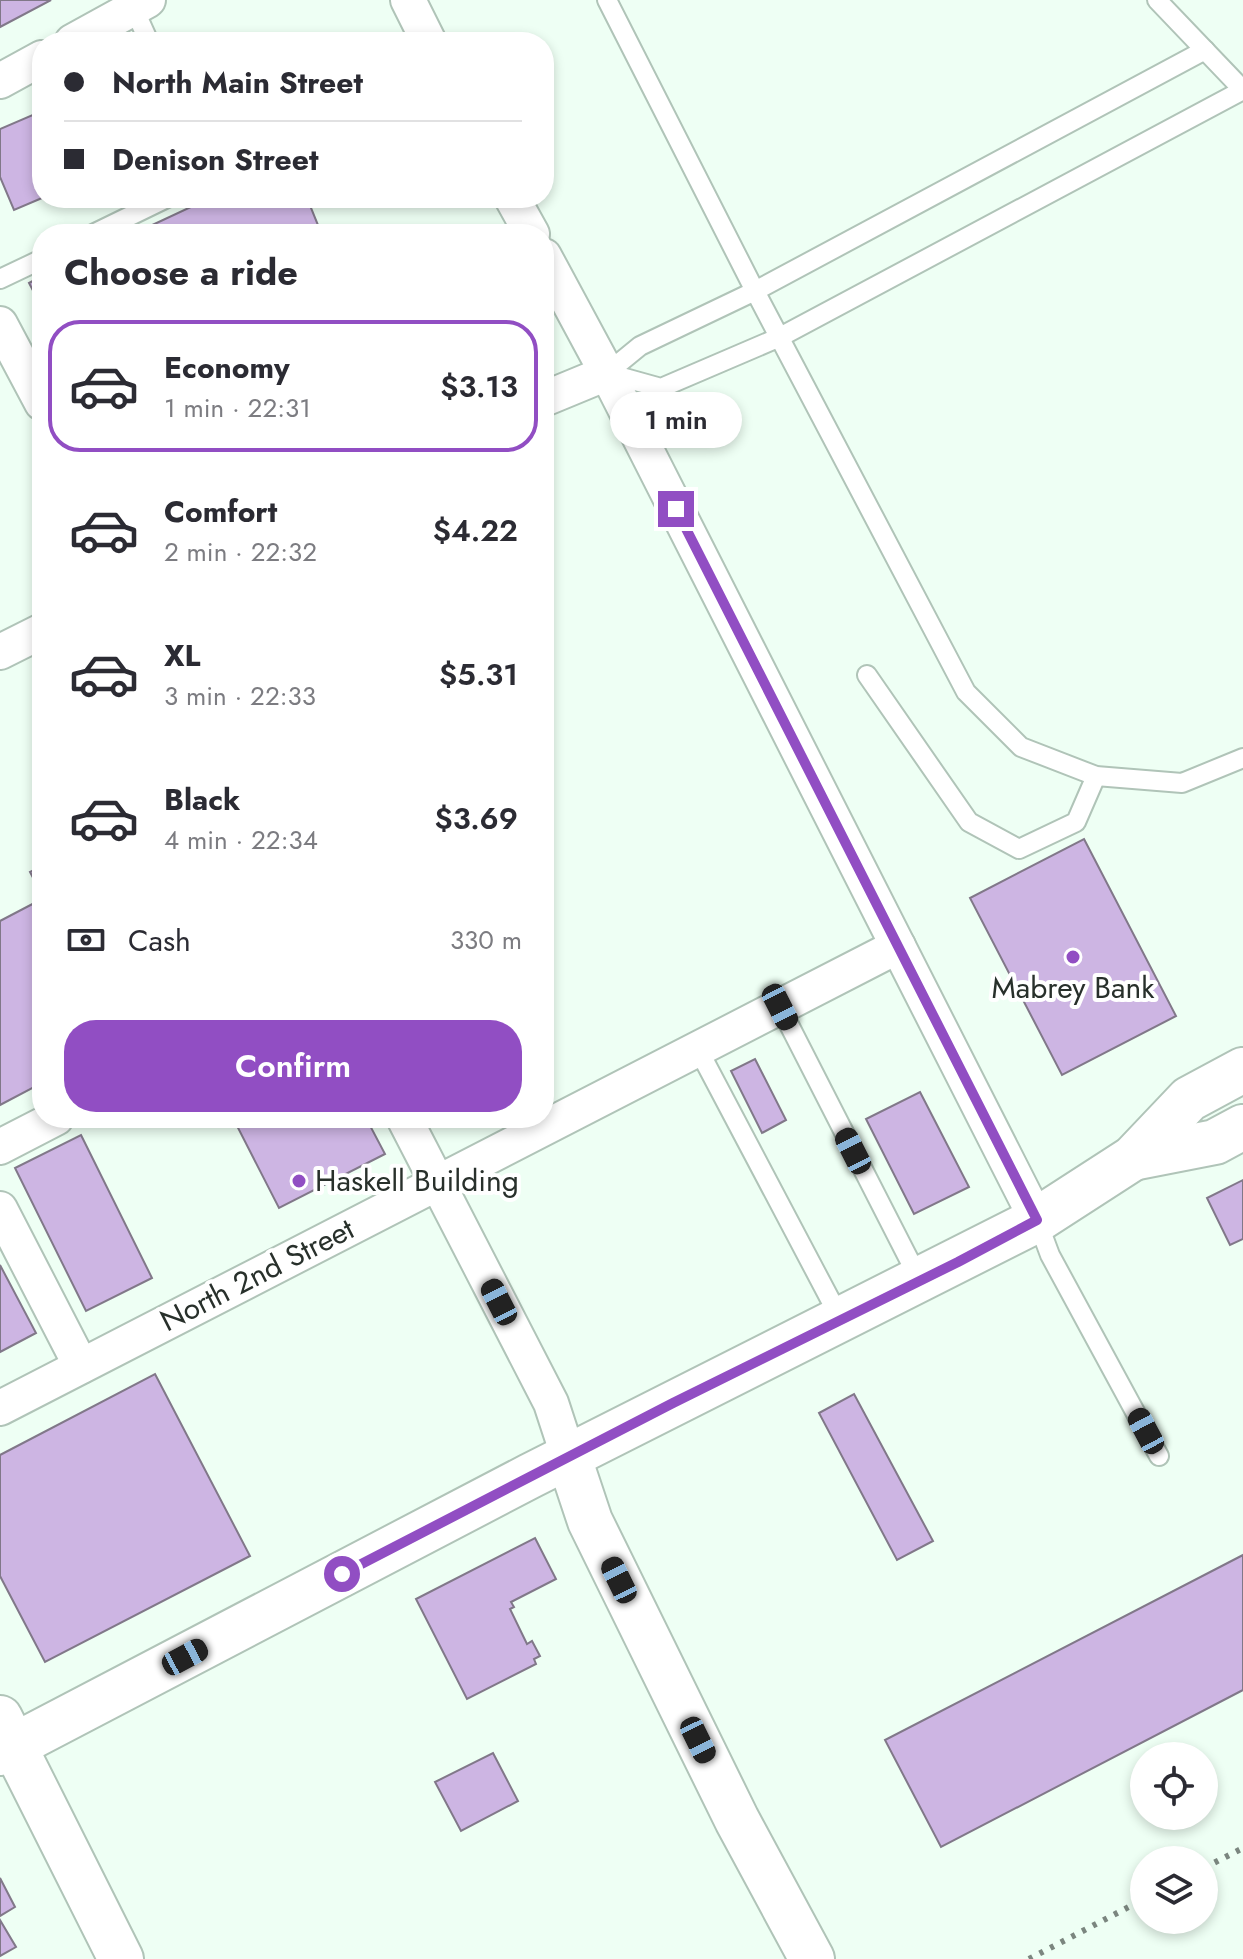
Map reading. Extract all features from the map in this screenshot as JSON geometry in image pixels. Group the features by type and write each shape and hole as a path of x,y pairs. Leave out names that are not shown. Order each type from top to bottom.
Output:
{"main road":[{"path":"121,1959 5,1739 1037,1220 1133,1158 1189,1099 1243,1070"},
{"path":"1133,1158 1215,1142 1243,1127"},
{"path":"569,1458 590,1521 746,1836 812,1959"}],"street":[{"path":"408,0 424,32"},
{"path":"89,32 137,3"},
{"path":"0,81 32,63"},
{"path":"554,275 607,373 1037,1220"},
{"path":"0,324 32,384"},
{"path":"554,395 607,373"},
{"path":"0,652 32,636"},
{"name":"North 2nd Street","path":"554,1123 898,946"},
{"path":"0,1147 37,1128"},
{"path":"409,1128 551,1403 569,1458"},
{"name":"North 2nd Street","path":"0,1408 544,1128"},
{"path":"0,1209 81,1366"}],"lane":[{"path":"607,0 755,291 966,692 1021,747 1096,776 1182,783 1243,758"},
{"path":"607,373 661,388 780,337 1243,90 1157,0"},
{"path":"137,3 146,32"},
{"path":"607,373 640,346 755,291 1205,50"},
{"path":"114,224 146,208"},
{"path":"0,279 32,264"},
{"path":"867,675 969,822 1019,849 1076,822 1096,776"},
{"path":"780,1007 920,1281"},
{"path":"698,1049 841,1320"},
{"path":"1037,1220 1050,1255 1159,1456"}],"building":[{"path":"0,0 51,0 0,27"},
{"path":"32,115 32,202 14,210 0,177 0,129"},
{"path":"189,208 311,208 318,224 154,224"},
{"name":"Mabrey Bank","path":"1084,839 1176,1016 1062,1075 970,898"},
{"path":"32,904 32,1088 0,1105 0,921"},
{"path":"755,1059 786,1120 762,1133 731,1071"},
{"path":"920,1092 969,1187 914,1214 866,1119"},
{"name":"Haskell Building","path":"238,1128 371,1128 385,1154 279,1208"},
{"path":"81,1135 152,1278 86,1311 15,1168"},
{"path":"1243,1180 1243,1239 1230,1245 1207,1198"},
{"path":"0,1265 36,1333 0,1352"},
{"path":"155,1374 250,1556 45,1662 0,1576 0,1455"},
{"path":"854,1394 933,1541 897,1560 819,1413"},
{"path":"535,1538 556,1579 511,1602 514,1607 510,1609 527,1644 532,1641 540,1656 534,1659 536,1664 467,1699 416,1599"},
{"path":"1243,1555 1243,1690 1143,1742 1130,1742 1130,1749 941,1847 885,1740"},
{"path":"493,1753 518,1801 461,1831 435,1782"},
{"path":"0,1878 15,1907 0,1916"},
{"path":"0,1920 16,1947 0,1956"}],"railway":[{"path":"1218,1861 1243,1848"},
{"path":"1029,1959 1130,1906"}],"place":[{"name":"Mabrey Bank","path":"1073,957"},
{"name":"Haskell Building","path":"299,1181"}],"route":[{"path":"342,1574 605,1437 1037,1220 676,509"}]}
